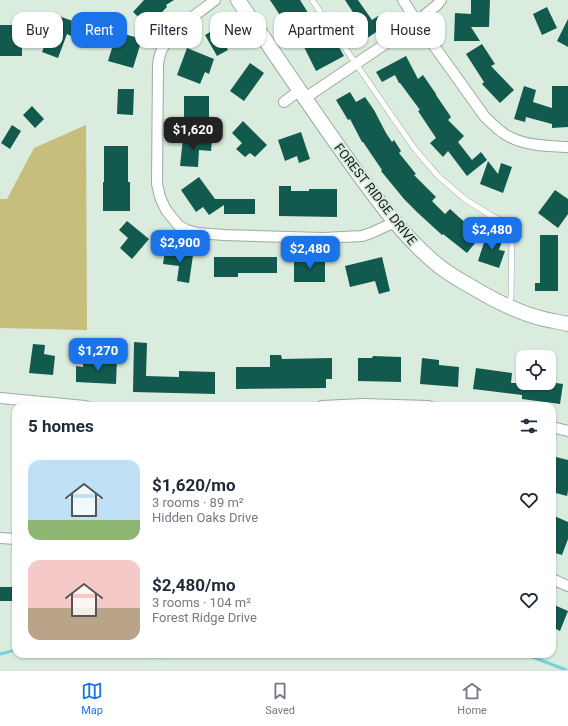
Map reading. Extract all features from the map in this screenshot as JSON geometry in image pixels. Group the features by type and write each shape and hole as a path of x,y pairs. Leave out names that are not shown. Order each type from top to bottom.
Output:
{"main road":[{"name":"FOREST RIDGE DRIVE","path":"238,0 334,141 395,222 424,253 440,267 485,295 519,311 544,319 568,324"}],"street":[{"path":"215,0 177,29 160,54 158,64 157,184 160,198 166,210 179,226 198,233 323,238 362,236 395,222"},
{"path":"402,0 410,12"},
{"path":"428,12 441,0"},
{"path":"284,102 302,94 356,64 380,48"},
{"path":"435,48 485,118 499,130 510,137 526,143 544,146 568,147"},
{"path":"0,398 42,402"},
{"path":"556,428 568,431"},
{"path":"0,538 12,540"},
{"path":"556,582 568,586"}],"lane":[{"path":"312,0 414,148 438,176 466,200 512,226 511,297 509,306"}],"shaded area":[{"path":"86,125 87,330 0,328 0,199 7,199 34,148"}],"building":[{"path":"144,0 174,0 166,5 167,7 162,12 135,12 135,14 133,12"},
{"path":"270,0 300,0 308,12 278,12"},
{"path":"345,0 358,0 366,12 353,12"},
{"path":"471,0 490,0 489,27 471,27 480,41 454,41 455,13 471,14"},
{"path":"547,7 557,28 542,35 533,14"},
{"path":"368,14 372,20 376,17 376,32 368,38"},
{"path":"63,18 71,20 71,36 67,34 63,45"},
{"path":"568,19 568,47 557,41"},
{"path":"0,25 12,25 12,48 22,48 22,56 0,56"},
{"path":"210,32 210,44 205,35"},
{"path":"127,35 135,37 135,48 139,48 133,68 108,61 112,48 127,48"},
{"path":"482,44 495,64 491,66 514,90 500,103 482,84 484,82 466,54"},
{"path":"44,48 62,48 58,58 42,52"},
{"path":"187,48 214,59 209,74 205,72 200,84 177,75"},
{"path":"212,48 227,48 228,50 217,56"},
{"path":"304,48 339,48 344,56 316,71"},
{"path":"406,56 418,79 423,75 451,117 448,120 464,136 458,142 472,160 481,152 487,160 467,176 448,151 443,157 430,143 436,138 418,111 420,110 399,83 395,75 382,82 376,72"},
{"path":"250,63 264,73 244,101 230,91"},
{"path":"524,86 536,90 533,102 552,108 552,86 568,86 568,127 552,128 552,124 526,117 525,122 514,119"},
{"path":"118,89 134,89 133,115 117,114"},
{"path":"350,92 356,102 365,97 392,142 394,140 401,151 399,153 416,174 414,175 436,197 432,201 445,214 450,209 470,227 472,225 483,233 467,253 443,234 442,235 418,213 404,199 381,171 382,170 362,142 350,119 348,120 336,100"},
{"path":"184,96 209,96 209,123 184,123"},
{"path":"32,106 44,119 35,128 23,115"},
{"path":"243,121 267,145 255,157 250,153 245,157 236,149 242,143 232,133"},
{"path":"12,125 21,131 10,149 1,143"},
{"path":"301,132 310,159 299,163 297,156 285,161 278,140"},
{"path":"183,138 212,140 211,151 199,150 198,167 180,166"},
{"path":"104,146 128,146 130,211 103,211"},
{"path":"488,161 498,174 501,163 512,167 503,193 480,184"},
{"path":"199,177 215,199 255,199 255,214 224,214 224,205 209,215 203,207 196,212 181,190"},
{"path":"279,186 291,186 291,191 309,191 309,189 337,189 337,217 279,216"},
{"path":"555,190 568,199 568,214 558,228 538,213"},
{"path":"127,221 149,239 132,259 120,248 128,238 119,230"},
{"path":"487,233 503,238 499,250 505,251 499,268 478,261"},
{"path":"540,235 558,235 558,291 535,291 535,283 540,283"},
{"path":"165,251 193,255 189,283 177,281 179,266 163,264"},
{"path":"214,257 277,257 277,273 238,273 238,277 214,277"},
{"path":"382,257 390,291 379,294 375,281 350,287 345,266"},
{"path":"294,258 325,258 325,282 294,282"},
{"path":"134,342 147,343 146,376 179,377 179,371 215,372 215,394 133,392"},
{"path":"33,344 45,345 44,354 55,356 53,375 29,373"},
{"path":"270,355 281,355 282,359 332,358 332,379 326,379 326,388 236,389 236,367 270,367"},
{"path":"373,356 401,357 401,382 358,381 358,358 372,358"},
{"path":"105,357 117,357 116,384 76,382 76,366 83,367 83,363 105,363"},
{"path":"422,358 439,360 439,365 459,367 458,387 420,384"},
{"path":"476,368 512,373 511,383 516,383 516,390 556,390 556,383 563,384 560,404 556,403 556,402 522,399 522,395 473,389"},
{"path":"556,457 568,460 567,496 556,493"},
{"path":"556,517 568,522 568,539 562,555 556,553"},
{"path":"0,587 12,587 12,601 0,601"},
{"path":"556,606 568,611 560,631 556,629"}],"waterway":[{"path":"0,654 12,651"},
{"path":"535,658 566,670"}]}
